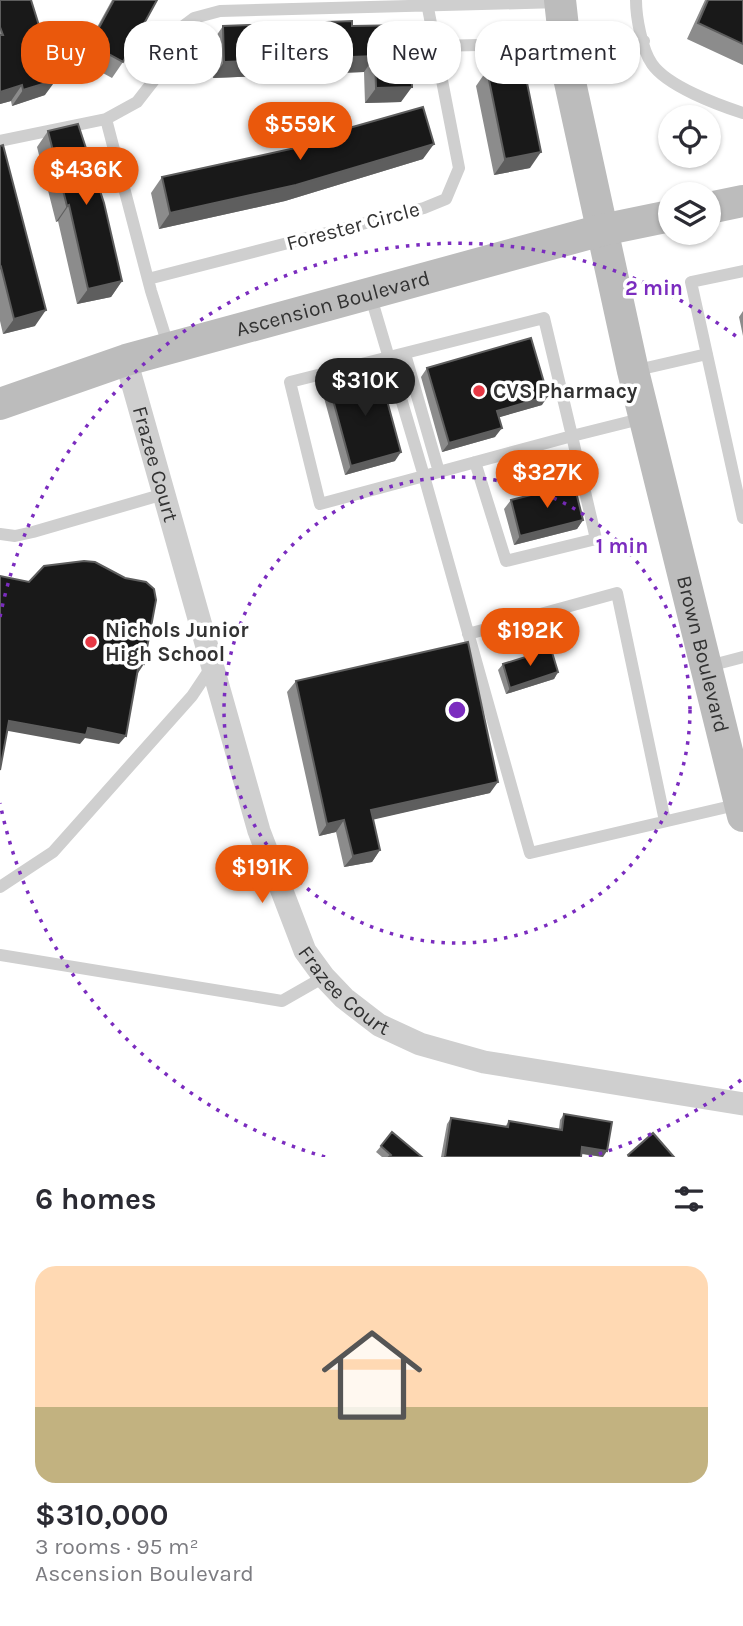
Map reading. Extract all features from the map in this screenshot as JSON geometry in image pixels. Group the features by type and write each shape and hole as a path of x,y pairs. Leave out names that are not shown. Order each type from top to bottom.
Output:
{"street":[{"name":"Brown Boulevard","path":"560,1 561,21"},
{"name":"Brown Boulevard","path":"571,84 644,418 742,810"},
{"path":"721,206 743,201"},
{"name":"Ascension Boulevard","path":"0,404 126,360 602,230 658,218"},
{"name":"Frazee Court","path":"126,360 259,831 305,951 324,977 344,998 380,1025 420,1044 484,1062 743,1104"}],"lane":[{"path":"636,0 651,63 667,78 722,106 743,113"},
{"path":"0,141 106,119 137,103 165,66 177,33 194,18 220,11 427,3 506,5 560,1"},
{"name":"Forester Circle","path":"427,3 430,21"},
{"path":"640,42 644,41"},
{"name":"Forester Circle","path":"149,285 424,208 446,199 458,168 442,84"},
{"path":"106,119 149,285 169,349"},
{"path":"743,271 691,282 743,519"},
{"path":"370,294 530,853 665,821 742,810"},
{"path":"475,462 506,561 596,539 572,436 544,318 290,382 320,504 475,462 572,436 644,418"},
{"path":"405,354 439,472"},
{"path":"633,371 707,354"},
{"path":"0,534 15,536 33,533 164,494"},
{"path":"468,634 617,593 665,821"},
{"path":"705,667 743,657"},
{"path":"0,887 53,852 192,696 212,666"},
{"path":"0,955 282,1001 324,977"}],"building":[{"path":"0,0 31,0 38,21 21,21 21,84 43,84 23,90 22,85 0,92 0,35 3,35 0,27"},
{"path":"114,0 157,0 145,21 124,21 123,62 110,55 110,21 103,21"},
{"path":"708,0 743,0 743,44 698,23"},
{"path":"236,25 236,62 224,62 223,26"},
{"path":"353,26 367,26 367,56 353,57"},
{"path":"376,84 412,84 412,87 376,88"},
{"path":"490,84 527,84 541,152 505,159"},
{"path":"423,107 434,144 296,185 170,213 162,177 309,145 307,140"},
{"path":"78,124 104,203 122,281 88,289 69,205 67,206 48,131"},
{"path":"3,145 46,310 14,319 0,268 0,146"},
{"name":"CVS Pharmacy","path":"531,338 548,396 497,411 502,428 449,443 427,368"},
{"path":"379,371 401,452 351,466 329,385"},
{"path":"574,484 583,520 520,536 511,500"},
{"path":"95,562 125,578 146,582 154,589 156,600 144,664 139,663 126,736 88,728 86,735 9,721 0,770 0,576 29,582 44,566"},
{"path":"468,642 498,782 371,810 380,850 353,856 344,820 327,824 296,681"},
{"path":"551,649 558,672 510,688 503,664"},
{"path":"564,1114 612,1122 607,1151 582,1147 581,1157 445,1157 451,1118 508,1127 509,1121 562,1130"},
{"path":"392,1132 422,1157 389,1157 391,1155 381,1146"},
{"path":"653,1133 674,1157 629,1157 628,1155"}],"place":[{"name":"CVS Pharmacy","path":"479,391"},
{"name":"Nichols Junior High School","path":"91,642"}]}
